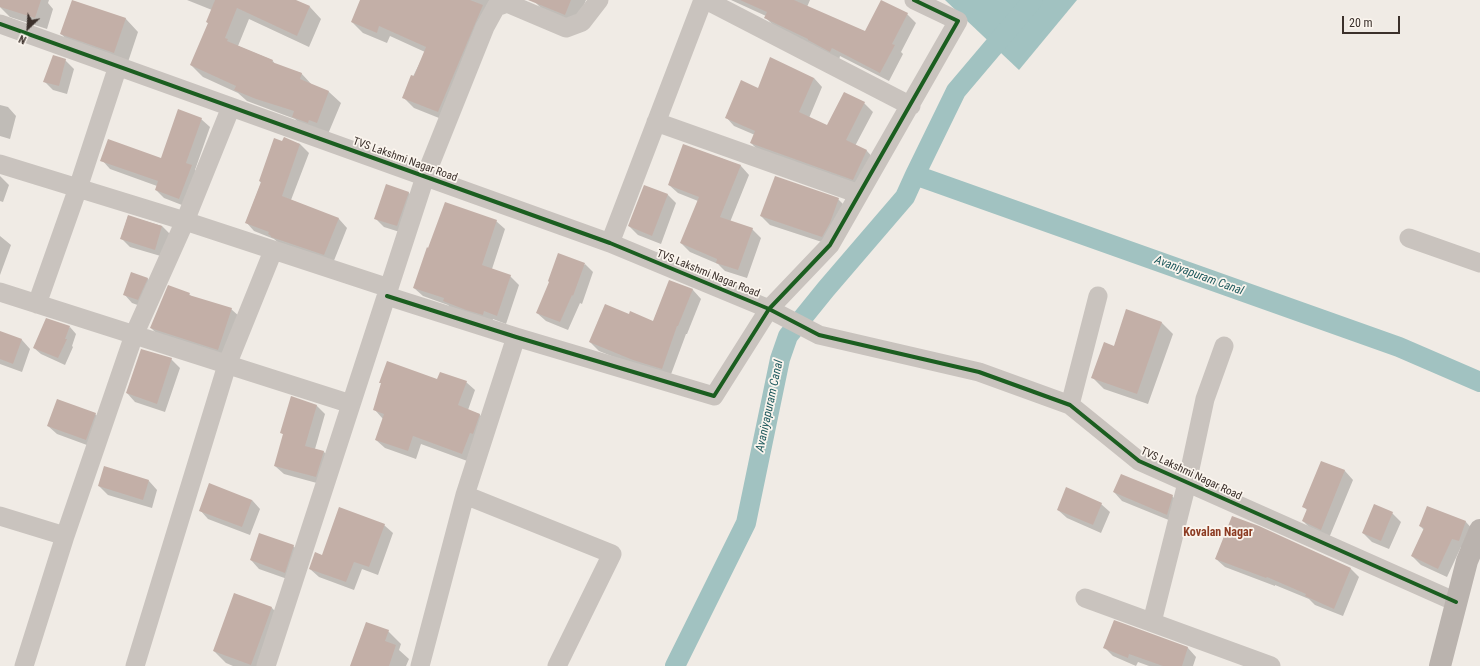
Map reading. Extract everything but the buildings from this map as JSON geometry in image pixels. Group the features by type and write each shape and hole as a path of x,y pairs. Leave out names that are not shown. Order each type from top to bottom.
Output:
{"street":[{"path":"266,666 425,177 485,27 496,7 507,3 566,28 582,22 599,0"},
{"path":"610,243 704,0 911,106"},
{"path":"0,164 185,221 516,337 714,396 769,309 830,245 911,106 958,21 914,0"},
{"name":"TVS Lakshmi Nagar Road","path":"0,24 610,243 769,309 819,335 979,372 1070,405 1139,462 1456,602"},
{"path":"37,304 78,188 118,66"},
{"path":"24,666 65,536 134,335 185,221 230,107"},
{"path":"656,122 859,194"},
{"path":"1409,238 1480,263"},
{"path":"135,666 227,364 273,251"},
{"path":"0,292 352,404"},
{"path":"1070,405 1098,296"},
{"path":"420,666 465,495 516,337"},
{"path":"1152,622 1187,483 1205,399 1224,346"},
{"path":"465,495 612,554 557,666"},
{"path":"0,516 65,536"},
{"path":"1440,666 1467,561 1480,530"},
{"path":"1085,598 1271,666"}],"water":[{"path":"945,0 1077,0 1019,70"}],"waterway":[{"name":"Avaniyapuram Canal","path":"915,175 956,91 1033,0"},
{"name":"Avaniyapuram Canal","path":"675,666 746,523 780,359 788,336 905,197 915,175 1399,347 1480,382"}],"cycle path":[{"path":"387,296 516,337 714,396 769,309 830,245 958,21 914,0"},
{"path":"0,24 610,243 769,309 819,335 979,372 1070,405 1139,461 1456,602"}],"district":[{"name":"Kovalan Nagar","path":"1218,533"}]}
